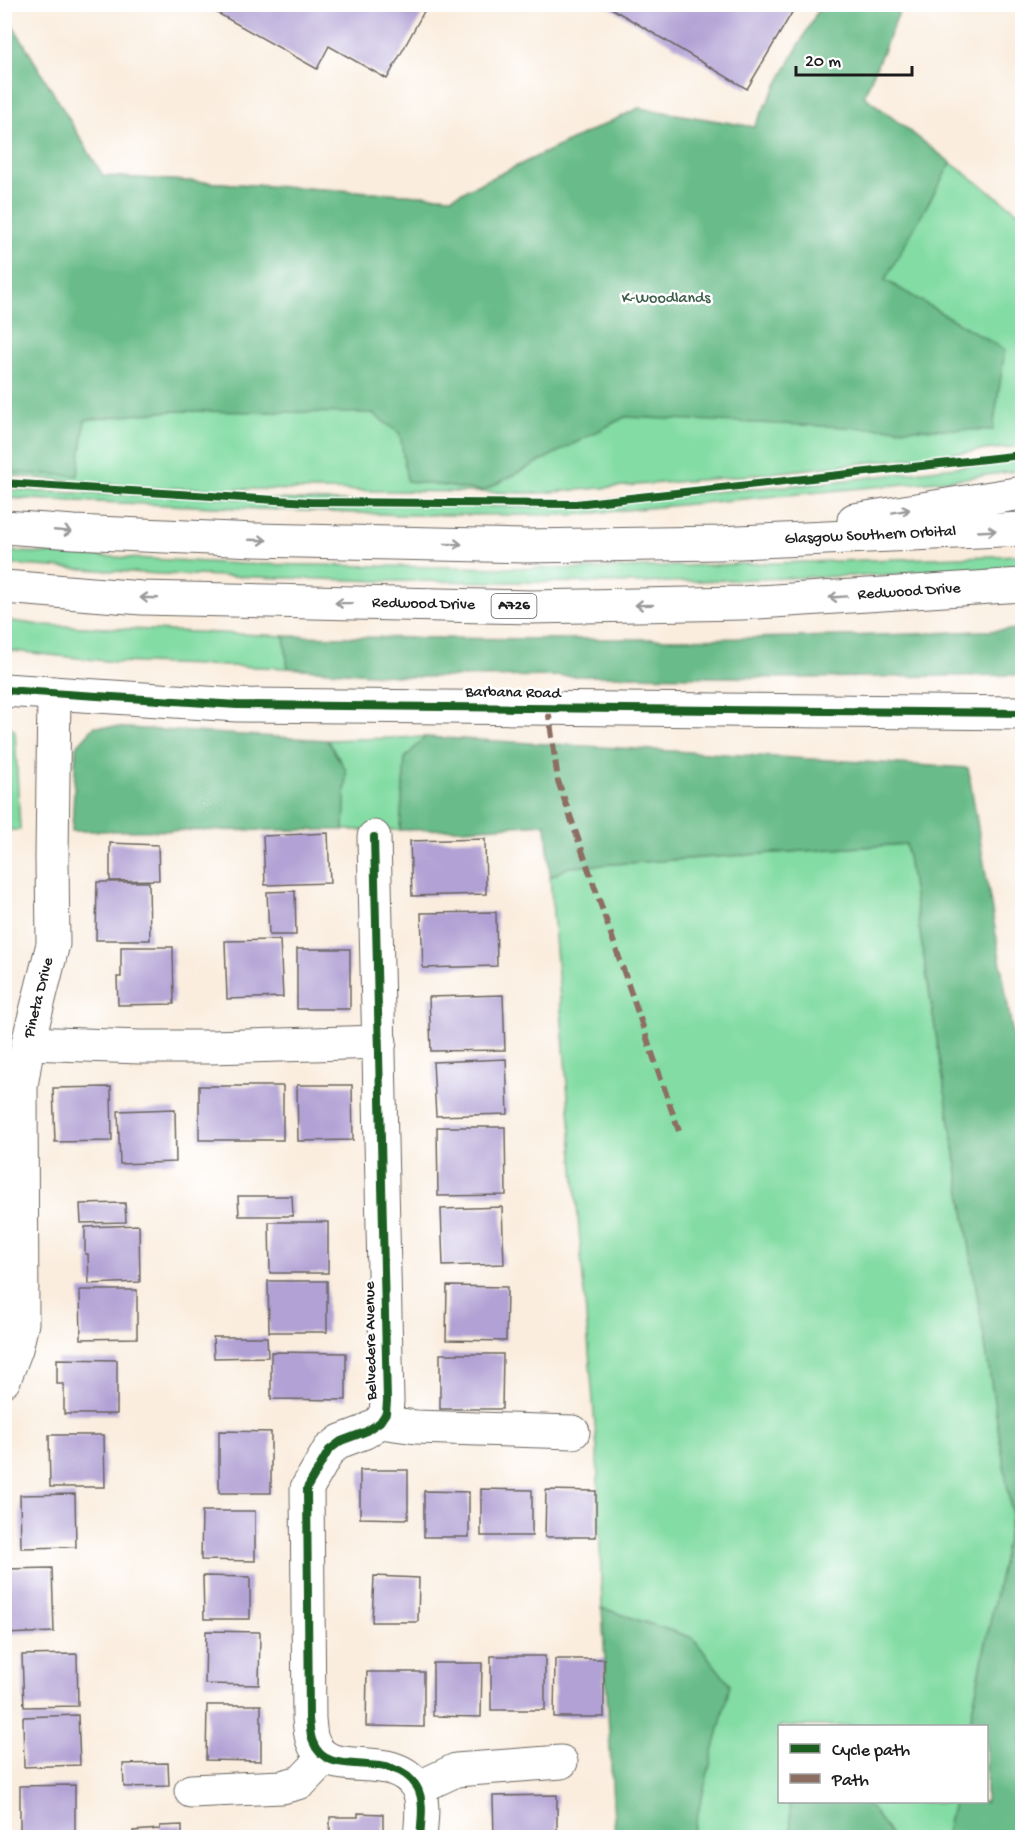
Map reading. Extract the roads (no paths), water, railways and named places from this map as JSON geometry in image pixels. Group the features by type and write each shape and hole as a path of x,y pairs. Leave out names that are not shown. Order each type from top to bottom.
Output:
{"main road":[{"path":"4,526 74,532 278,540 525,546 719,543 924,507 1023,493"},
{"name":"Glasgow Southern Orbital","path":"719,543 1023,529"},
{"name":"Redwood Drive","path":"4,587 142,598 531,607 742,603 1023,585"},
{"name":"Barbana Road","path":"4,690 237,705 1023,712"},
{"name":"Pineta Drive","path":"6,1375 16,1349 22,1323 20,1097 28,1044 53,944 54,693"},
{"name":"Belvedere Avenue","path":"325,1757 313,1743 309,1719 307,1488 329,1450 341,1441 365,1432 380,1422 386,1413 387,1401 374,837"},
{"path":"28,1044 211,1047 380,1042"},
{"name":"Belvedere Avenue","path":"380,1422 416,1427 573,1432"},
{"path":"191,1791 282,1787 301,1782 325,1757 338,1763 393,1767 405,1774 418,1788 421,1806 420,1838"},
{"path":"418,1788 456,1770 561,1762"}],"park label":[{"name":"K-Woodlands","path":"666,299"}]}
